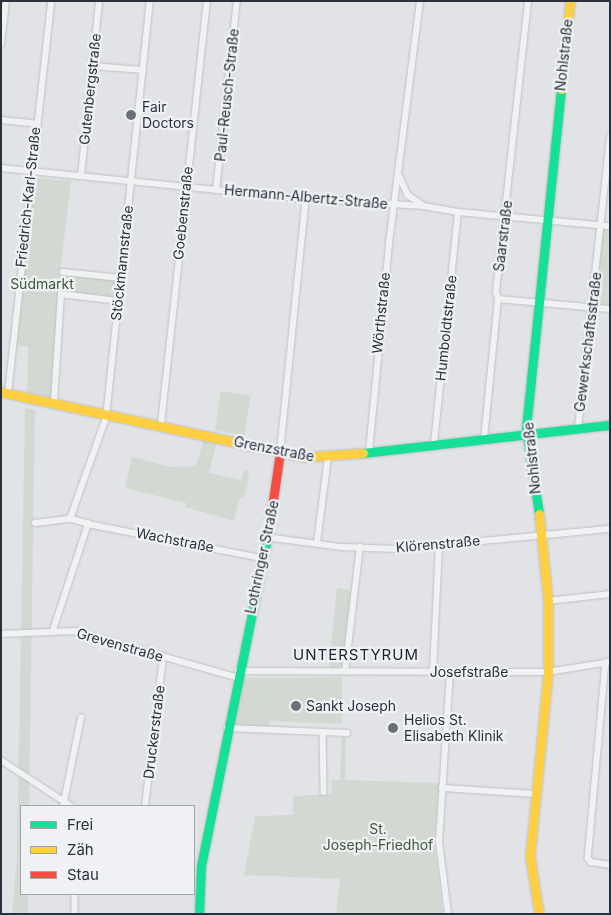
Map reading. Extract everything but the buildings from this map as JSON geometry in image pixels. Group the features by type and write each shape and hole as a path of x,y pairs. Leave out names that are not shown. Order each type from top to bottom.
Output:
{"street":[{"path":"1,45 6,1"},
{"name":"Friedrich-Karl-Straße","path":"5,393 51,1"},
{"name":"Gutenbergstraße","path":"80,176 99,1"},
{"name":"Stöckmannstraße","path":"70,519 106,412 150,1"},
{"name":"Goebenstraße","path":"161,424 207,1"},
{"name":"Paul-Reusch-Straße","path":"216,190 237,1"},
{"name":"Wörthstraße","path":"369,452 394,205 400,175 420,1"},
{"name":"Saarstraße","path":"484,439 498,299 496,292 528,1"},
{"name":"Nohlstraße","path":"539,914 530,861 548,672 548,601 542,535 528,434 539,303 570,1"},
{"path":"92,66 143,70"},
{"path":"1,120 36,124"},
{"name":"Gewerkschaftsstraße","path":"578,428 610,136"},
{"name":"Hermann-Albertz-Straße","path":"1,168 216,190 424,206 458,212 610,226"},
{"path":"400,175 408,195 424,206"},
{"name":"Lothringer Straße","path":"199,914 197,886 237,674 262,558 280,452 306,198"},
{"name":"Humboldtstraße","path":"434,444 458,212"},
{"path":"63,272 121,278"},
{"path":"54,402 61,294 118,301"},
{"path":"498,299 610,309"},
{"name":"Grenzstraße","path":"5,393 106,412 304,457 328,457 610,425"},
{"path":"317,544 328,457"},
{"path":"35,523 70,519 88,524 53,630"},
{"name":"Wachstraße","path":"88,524 262,558"},
{"name":"Klörenstraße","path":"266,537 360,548 397,549 610,529"},
{"path":"434,672 439,544"},
{"path":"345,672 360,548"},
{"path":"548,601 610,594"},
{"name":"Grevenstraße","path":"1,634 53,630 86,634 163,657 237,674"},
{"name":"Druckerstraße","path":"145,805 163,657"},
{"path":"608,662 588,858 591,862 610,865"},
{"name":"Josefstraße","path":"237,674 548,672 608,662"},
{"path":"448,914 440,848 450,672"},
{"path":"1,760 66,805 81,718"},
{"path":"227,728 347,733"},
{"path":"323,732 324,792"},
{"path":"442,788 536,794"},
{"path":"75,895 75,914"}],"green space":[{"name":"Südmarkt","path":"34,178 71,181 60,273 118,278 118,301 61,295 54,402 27,397 28,347 13,345"},
{"path":"601,225 610,226 610,309 590,308"},
{"path":"221,391 251,396 244,435 215,431"},
{"path":"25,408 35,410 29,805 20,805 20,895 28,895 28,914 12,914 17,857"},
{"path":"205,435 218,437 209,473 241,480 244,470 248,471 249,480 243,499 239,499 234,521 185,507 186,503 125,488 132,457 171,467 196,466"},
{"path":"337,588 353,591 343,667 329,667"},
{"path":"342,677 342,724 269,721 268,728 234,726 241,701 242,678"},
{"name":"St. Joseph-Friedhof","path":"342,737 346,738 345,780 440,783 434,839 443,914 336,914 340,879 244,875 255,816 293,815 293,796 332,794 331,780 340,780"}],"traffic: fast":[{"path":"539,514 526,428 561,89"},
{"path":"363,453 610,425"},
{"path":"199,914 201,866 269,528"}],"traffic: slow":[{"path":"561,89 570,1"},
{"path":"1,392 304,457 363,453"},
{"path":"539,514 548,601 548,672 530,857 539,914"}],"traffic: jam":[{"path":"269,528 280,452"}],"place":[{"name":"Fair Doctors","path":"131,115"},
{"name":"Sankt Joseph","path":"296,706"},
{"name":"Helios St. Elisabeth Klinik","path":"393,728"}],"district":[{"name":"UNTERSTYRUM","path":"356,655"}]}
